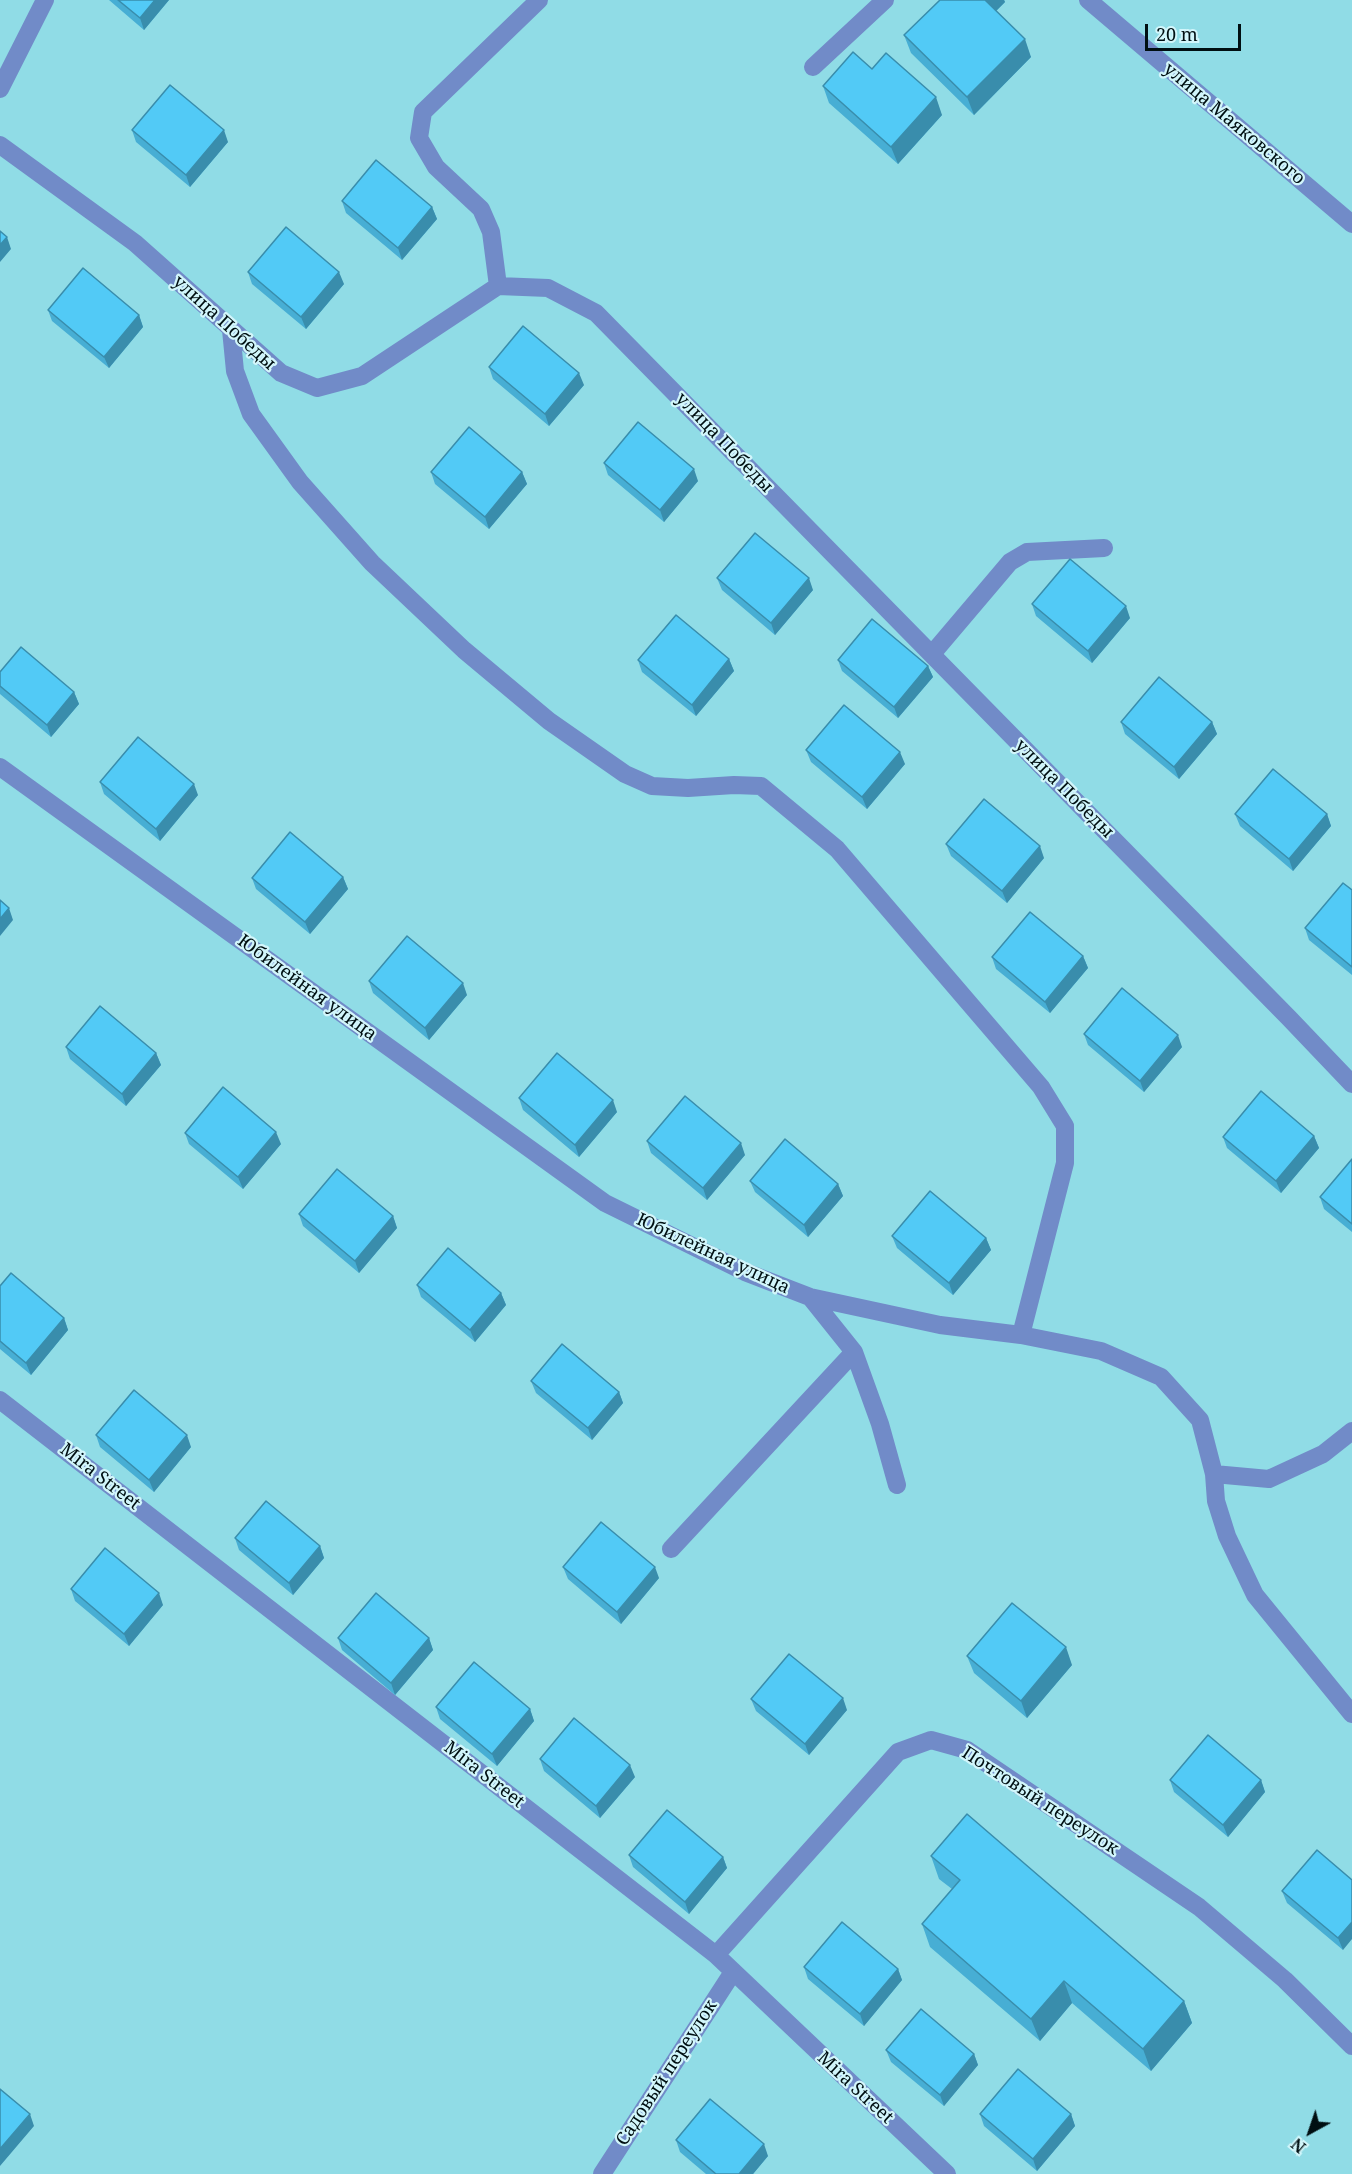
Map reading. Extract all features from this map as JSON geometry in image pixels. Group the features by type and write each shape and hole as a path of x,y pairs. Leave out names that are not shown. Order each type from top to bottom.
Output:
{"street":[{"path":"0,89 45,0"},
{"path":"498,286 491,232 482,209 436,167 419,138 423,112 539,0"},
{"path":"813,67 885,0"},
{"name":"улица Маяковского","path":"1088,0 1352,224"},
{"name":"улица Победы","path":"0,145 135,243 281,374 317,388 362,376 498,286 548,288 596,313 1281,1009 1352,1084"},
{"path":"231,330 235,371 251,414 300,482 372,563 455,642 549,721 625,774 652,786 688,789 734,785 761,786 837,849 1041,1087 1065,1126 1065,1163 1021,1335"},
{"path":"932,654 1010,562 1026,552 1104,548"},
{"name":"Юбилейная улица","path":"0,767 605,1203 745,1272 810,1297 940,1325 1021,1335 1101,1351 1161,1377 1200,1420 1214,1474 1216,1501 1227,1536 1255,1595 1352,1714"},
{"path":"810,1297 854,1352 880,1424 897,1485"},
{"path":"671,1549 854,1352"},
{"name":"Mira Street","path":"0,1400 716,1955 947,2174"},
{"path":"1214,1474 1269,1479 1323,1454 1352,1431"},
{"name":"Почтовый переулок","path":"716,1955 898,1752 931,1740 967,1750 1199,1907 1285,1980 1352,2046"},
{"name":"Садовый переулок","path":"602,2174 733,1972"}],"building":[{"path":"118,0 155,0 140,18"},
{"path":"940,0 985,0 1025,39 967,97 904,35"},
{"path":"853,52 872,69 886,53 936,97 891,147 823,86"},
{"path":"170,85 224,130 186,175 132,130"},
{"path":"376,160 432,207 398,248 342,201"},
{"path":"286,227 339,272 301,317 248,272"},
{"path":"0,231 7,237 0,245"},
{"path":"83,268 139,315 104,357 48,310"},
{"path":"523,326 579,373 545,414 489,367"},
{"path":"638,422 694,469 660,510 604,463"},
{"path":"469,427 522,472 485,517 431,472"},
{"path":"755,533 809,578 771,623 717,578"},
{"path":"1070,559 1126,606 1088,651 1032,604"},
{"path":"676,615 729,659 692,705 638,660"},
{"path":"872,619 928,666 894,707 838,660"},
{"path":"21,647 74,692 47,725 0,686 0,672"},
{"path":"1159,677 1212,722 1174,767 1121,722"},
{"path":"844,705 900,752 862,797 806,750"},
{"path":"138,737 194,784 156,829 100,782"},
{"path":"1273,769 1327,814 1289,859 1235,814"},
{"path":"984,799 1040,846 1002,891 946,844"},
{"path":"290,832 343,877 305,922 252,878"},
{"path":"1343,883 1352,890 1352,967 1305,928"},
{"path":"0,900 9,908 0,919"},
{"path":"1030,912 1083,956 1045,1002 992,957"},
{"path":"407,936 463,983 425,1028 369,981"},
{"path":"1122,988 1178,1035 1140,1081 1084,1034"},
{"path":"100,1006 156,1053 122,1094 66,1047"},
{"path":"557,1053 613,1100 575,1145 519,1098"},
{"path":"223,1087 276,1132 238,1177 185,1133"},
{"path":"1261,1091 1314,1136 1276,1181 1223,1137"},
{"path":"685,1096 741,1143 703,1188 647,1141"},
{"path":"785,1139 838,1184 804,1225 750,1181"},
{"path":"1352,1159 1352,1224 1320,1197"},
{"path":"337,1169 393,1216 355,1261 299,1214"},
{"path":"930,1191 986,1238 949,1283 892,1236"},
{"path":"448,1248 501,1293 470,1330 417,1285"},
{"path":"11,1273 64,1318 26,1363 0,1341 0,1286"},
{"path":"562,1344 619,1392 588,1428 531,1381"},
{"path":"134,1390 187,1435 149,1480 96,1435"},
{"path":"266,1501 320,1546 289,1583 235,1538"},
{"path":"601,1522 655,1567 617,1612 563,1567"},
{"path":"105,1548 159,1593 124,1634 71,1589"},
{"path":"376,1593 429,1638 391,1683 338,1638"},
{"path":"1012,1603 1066,1647 1021,1701 967,1656"},
{"path":"789,1654 843,1698 805,1744 751,1699"},
{"path":"474,1662 530,1709 492,1754 436,1707"},
{"path":"574,1718 630,1765 596,1806 540,1759"},
{"path":"1208,1735 1261,1780 1223,1825 1170,1780"},
{"path":"667,1810 723,1857 685,1902 629,1855"},
{"path":"967,1814 1184,2001 1143,2049 1064,1981 1031,2019 922,1924 960,1880 931,1856"},
{"path":"1317,1850 1352,1880 1352,1922 1338,1938 1282,1891"},
{"path":"842,1922 898,1969 860,2014 804,1967"},
{"path":"921,2009 974,2054 940,2095 886,2050"},
{"path":"1018,2069 1071,2114 1033,2159 980,2114"},
{"path":"0,2089 30,2114 0,2149"},
{"path":"710,2099 764,2144 739,2174 716,2174 676,2140"}]}
